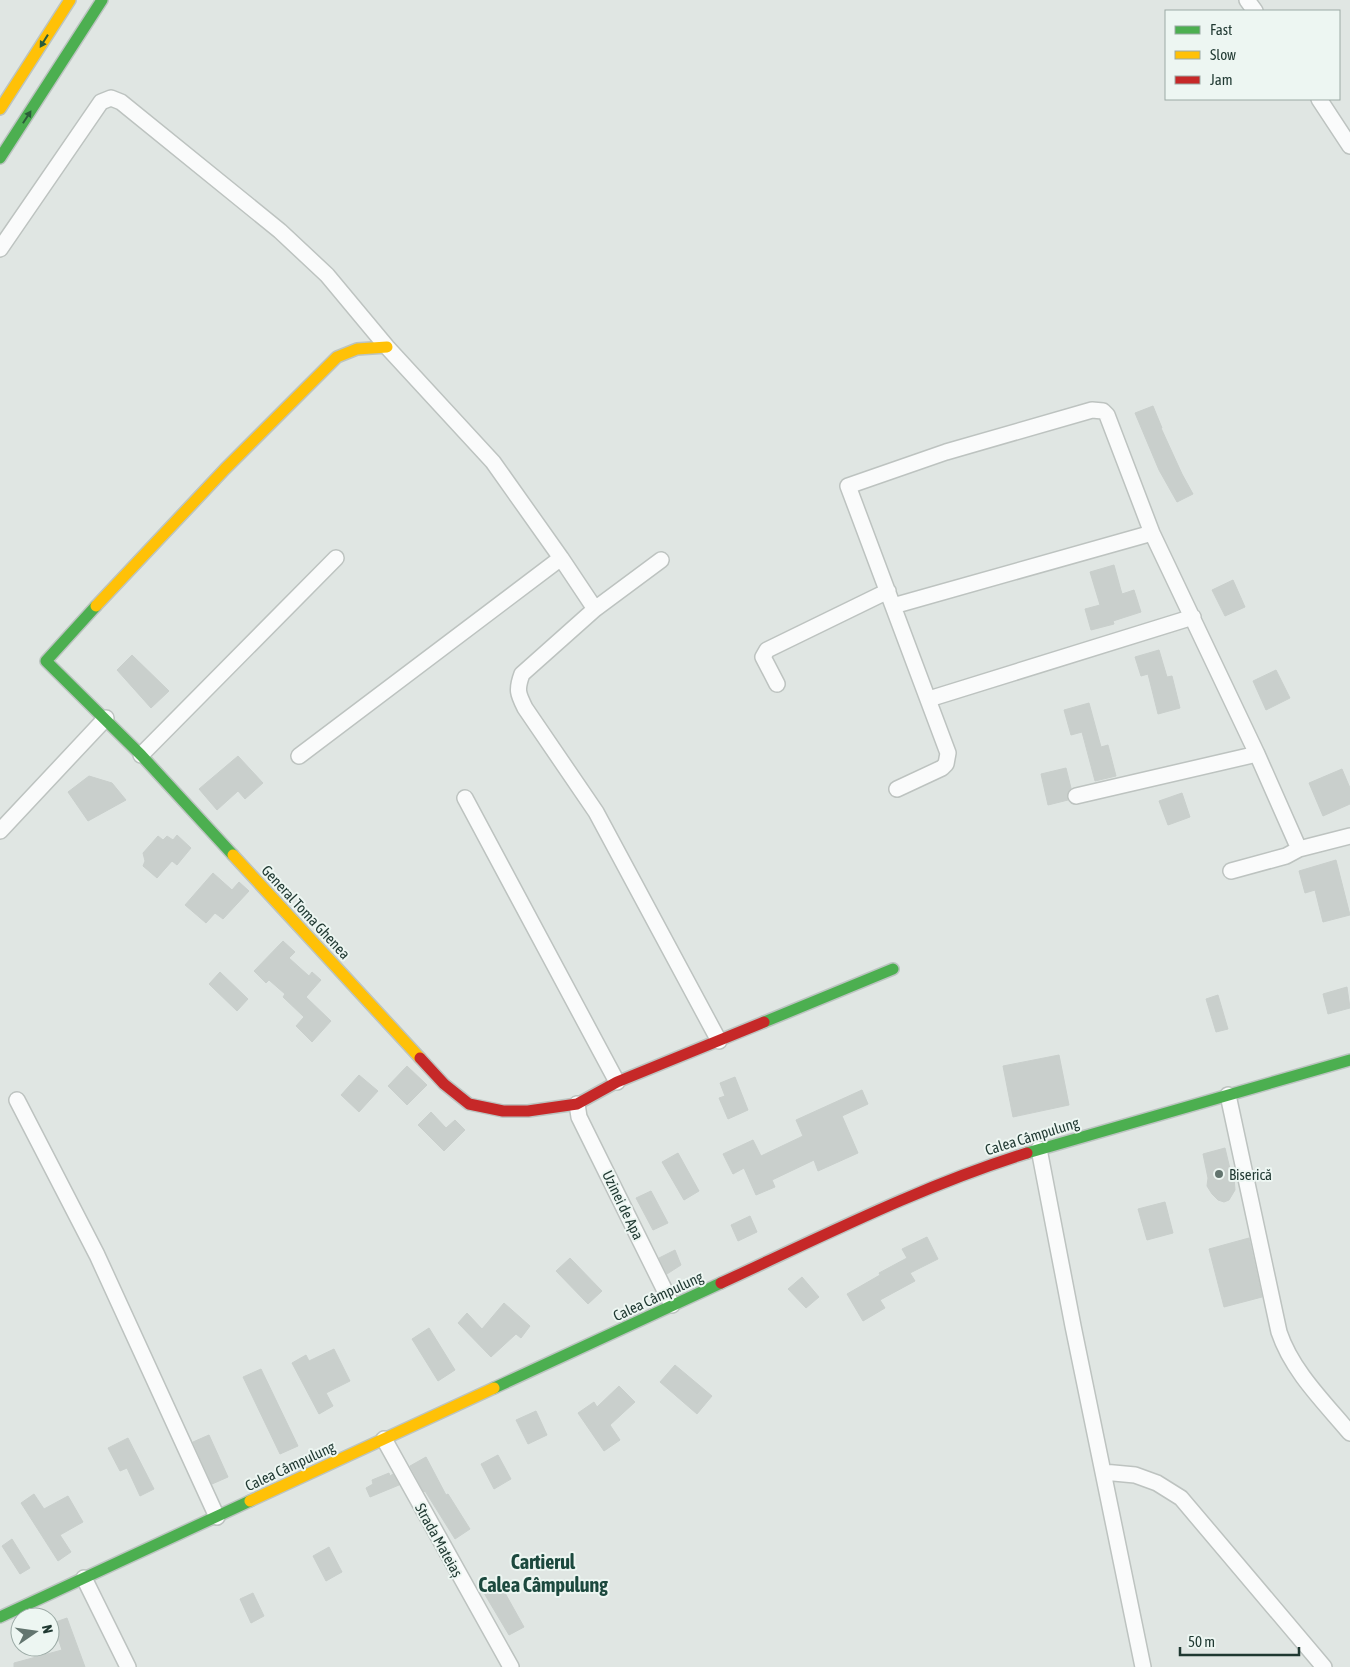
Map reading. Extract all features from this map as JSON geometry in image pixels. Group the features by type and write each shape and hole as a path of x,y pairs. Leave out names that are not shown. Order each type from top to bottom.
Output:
{"main road":[{"path":"0,109 70,0"},
{"path":"0,158 102,0"},
{"name":"General Toma Ghenea","path":"387,347 357,349 337,357 226,469 66,637 46,661 141,754 444,1084 469,1104 483,1108 504,1111 528,1111 577,1104"},
{"path":"577,1104 617,1082 893,968"},
{"name":"Calea Câmpulung","path":"0,1616 217,1518 922,1190 984,1166 1350,1060"}],"street":[{"path":"1247,0 1255,10"},
{"path":"0,249 102,102 111,98 121,102 280,230 327,275 387,347 493,462 595,609"},
{"path":"1320,100 1350,146"},
{"path":"897,789 942,768 948,759 946,745 848,486 946,452 1092,410 1103,411 1107,415 1152,533 1299,849"},
{"path":"893,606 1152,533"},
{"path":"141,754 336,558"},
{"path":"299,756 561,558"},
{"path":"661,560 595,609 522,674 518,684 518,693 525,708 596,812 719,1041"},
{"path":"777,684 763,657 767,650 888,591"},
{"path":"929,699 1192,617"},
{"path":"0,831 106,718"},
{"path":"1076,796 1256,754"},
{"path":"465,798 617,1082"},
{"path":"1231,871 1286,856 1299,849 1350,836"},
{"path":"1228,1095 1283,1344 1295,1366 1350,1433"},
{"path":"17,1100 97,1255 217,1518"},
{"name":"Uzinei de Apa","path":"577,1104 579,1117 672,1305"},
{"path":"1040,1149 1073,1326 1143,1667"},
{"name":"Strada Mateiaș","path":"384,1439 511,1667"},
{"path":"1103,1472 1135,1475 1157,1483 1181,1498 1324,1667"},
{"path":"84,1578 128,1667"}],"building":[{"path":"1153,406 1161,428 1193,494 1177,502 1159,470 1135,413"},
{"path":"1114,565 1122,594 1134,590 1141,612 1113,621 1114,624 1091,630 1085,609 1100,605 1090,572"},
{"path":"1233,580 1245,607 1225,616 1212,590"},
{"path":"1159,650 1167,677 1172,676 1180,708 1158,714 1148,674 1141,676 1135,657"},
{"path":"132,655 169,691 151,708 117,670"},
{"path":"1276,670 1290,698 1266,710 1253,681"},
{"path":"1089,703 1101,747 1108,745 1116,776 1095,781 1082,732 1071,735 1064,710"},
{"path":"238,756 263,783 245,799 238,791 217,810 199,789"},
{"path":"1066,768 1071,788 1067,794 1068,800 1048,805 1041,774"},
{"path":"1342,769 1350,788 1350,804 1323,816 1309,783"},
{"path":"89,776 112,783 126,800 88,821 68,792"},
{"path":"1182,793 1190,817 1168,825 1159,801"},
{"path":"177,835 191,848 177,865 172,861 157,878 143,866 145,861 143,853 158,836 163,840 167,836 173,840"},
{"path":"1336,860 1350,915 1323,922 1315,890 1305,893 1299,871"},
{"path":"213,873 232,890 239,882 249,891 223,919 215,913 206,923 185,905"},
{"path":"283,941 295,952 289,958 309,976 312,972 321,980 306,997 331,1021 312,1042 296,1026 304,1017 283,997 285,994 269,980 266,983 254,971"},
{"path":"220,972 248,999 237,1011 209,984"},
{"path":"1347,987 1350,1008 1328,1014 1323,994"},
{"path":"1218,995 1228,1029 1216,1032 1206,999"},
{"path":"1059,1055 1069,1105 1013,1117 1003,1066"},
{"path":"407,1066 427,1085 407,1105 388,1086"},
{"path":"359,1075 378,1091 359,1112 341,1095"},
{"path":"735,1077 748,1110 728,1119 719,1098 725,1096 720,1083"},
{"path":"862,1090 868,1104 842,1116 858,1153 818,1171 814,1160 772,1180 775,1187 756,1195 744,1168 733,1174 723,1154 753,1140 761,1156 803,1136 796,1120"},
{"path":"431,1112 446,1128 455,1120 465,1130 444,1151 418,1125"},
{"path":"1225,1148 1231,1173 1234,1177 1235,1190 1229,1200 1224,1202 1218,1200 1207,1186 1208,1178 1203,1154"},
{"path":"678,1153 699,1191 684,1200 662,1162"},
{"path":"651,1191 668,1223 653,1230 636,1198"},
{"path":"1165,1202 1173,1233 1147,1240 1138,1209"},
{"path":"750,1216 757,1232 738,1241 731,1225"},
{"path":"927,1237 938,1259 910,1273 915,1281 880,1300 885,1308 863,1321 847,1294 880,1275 879,1273 907,1258 902,1249"},
{"path":"1249,1238 1262,1297 1224,1307 1209,1249"},
{"path":"675,1250 681,1265 667,1274 659,1258"},
{"path":"570,1258 602,1291 588,1304 556,1271"},
{"path":"802,1277 819,1297 806,1308 788,1289"},
{"path":"504,1303 530,1326 521,1338 516,1334 491,1357 458,1323 467,1313 482,1329"},
{"path":"429,1328 455,1370 438,1381 412,1339"},
{"path":"334,1349 350,1381 326,1393 333,1406 319,1414 292,1363 306,1355 309,1361"},
{"path":"675,1365 712,1396 697,1414 660,1382"},
{"path":"261,1369 298,1446 280,1454 243,1377"},
{"path":"619,1386 635,1402 610,1425 620,1440 604,1451 578,1413 594,1402 597,1407"},
{"path":"536,1411 547,1435 528,1444 516,1420"},
{"path":"209,1435 228,1477 212,1484 193,1442"},
{"path":"128,1438 154,1489 140,1496 127,1468 120,1471 108,1448"},
{"path":"498,1455 511,1479 494,1489 481,1464"},
{"path":"426,1457 446,1495 448,1494 470,1529 455,1539 424,1492 410,1466"},
{"path":"389,1473 390,1476 393,1474 399,1485 370,1497 366,1488 373,1484 372,1480"},
{"path":"34,1494 44,1509 68,1496 83,1522 60,1535 71,1552 58,1561 21,1503"},
{"path":"12,1539 30,1568 20,1574 2,1546"},
{"path":"329,1547 342,1572 326,1581 313,1556"},
{"path":"500,1584 524,1627 509,1635 484,1593"},
{"path":"253,1593 264,1616 251,1623 240,1599"},
{"path":"67,1618 85,1667 14,1667 14,1663 36,1657 60,1657 60,1651 62,1650 60,1644 60,1620"}],"traffic: fast":[{"path":"0,158 102,0"},
{"path":"96,606 46,661 141,755 233,855"},
{"path":"764,1022 893,969"},
{"path":"1027,1153 1350,1060"},
{"path":"494,1388 721,1283"},
{"path":"0,1617 250,1501"}],"traffic: slow":[{"path":"0,109 70,0"},
{"path":"96,606 225,469 337,357 357,349 387,347"},
{"path":"233,855 420,1058"},
{"path":"250,1501 494,1388"}],"traffic: jam":[{"path":"420,1058 444,1084 469,1104 503,1111 528,1111 577,1104 617,1082 764,1022"},
{"path":"721,1283 910,1197 988,1166 1027,1153"}],"place":[{"name":"Biserică","path":"1219,1174"}],"district":[{"name":"Cartierul Calea Câmpulung","path":"543,1572"}]}
